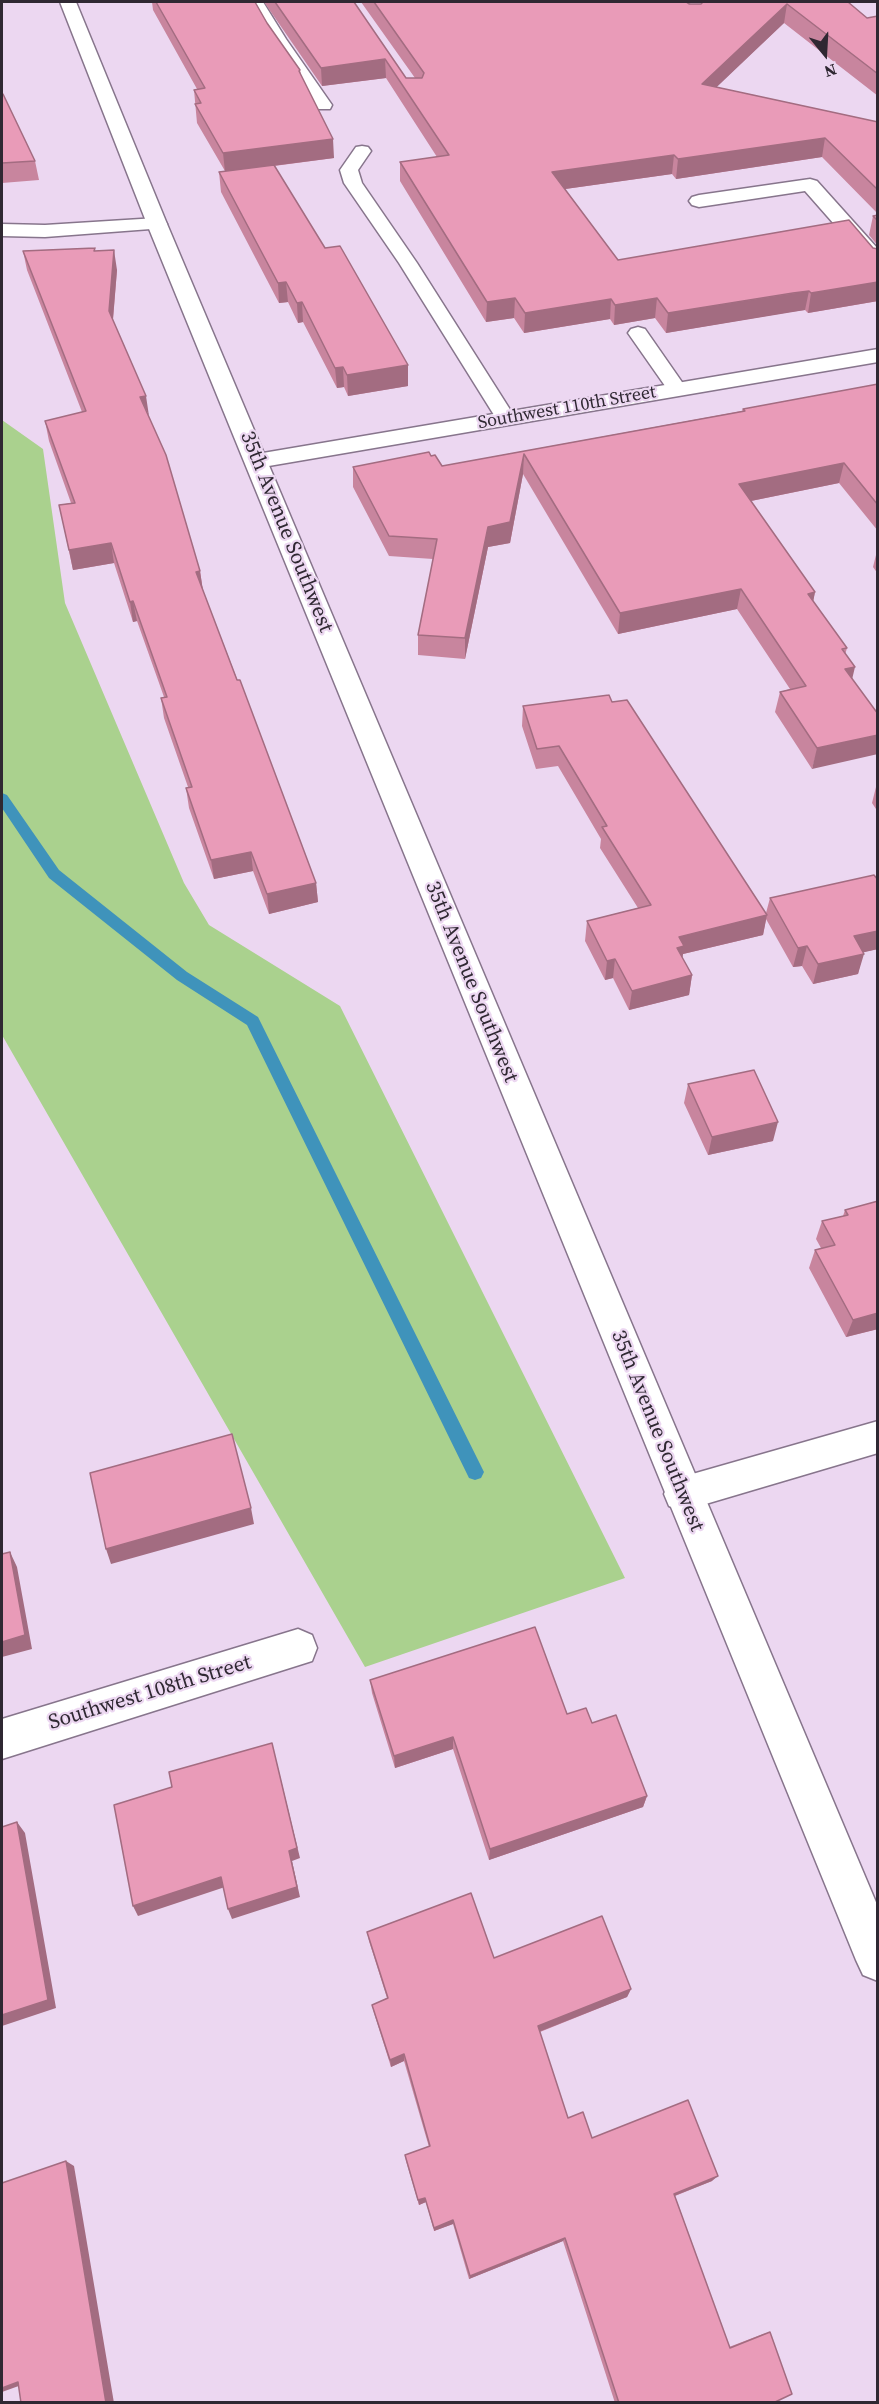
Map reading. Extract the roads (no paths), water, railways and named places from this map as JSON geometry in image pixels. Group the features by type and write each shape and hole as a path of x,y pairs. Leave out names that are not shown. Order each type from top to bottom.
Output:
{"street":[{"name":"35th Avenue Southwest","path":"68,2 157,224 257,461 682,1494 878,1960"},
{"path":"699,201 810,185 878,262"},
{"path":"2,230 45,231 157,224"},
{"name":"Southwest 110th Street","path":"257,461 878,355"},
{"path":"682,1494 878,1437"},
{"name":"Southwest 108th Street","path":"2,1739 298,1648"}],"lane":[{"path":"256,2 324,105"},
{"path":"362,151 349,170 353,183 408,263 506,418"},
{"path":"638,333 677,389"}],"waterway":[{"path":"2,798 54,874 182,976 253,1021 475,1472"}]}
